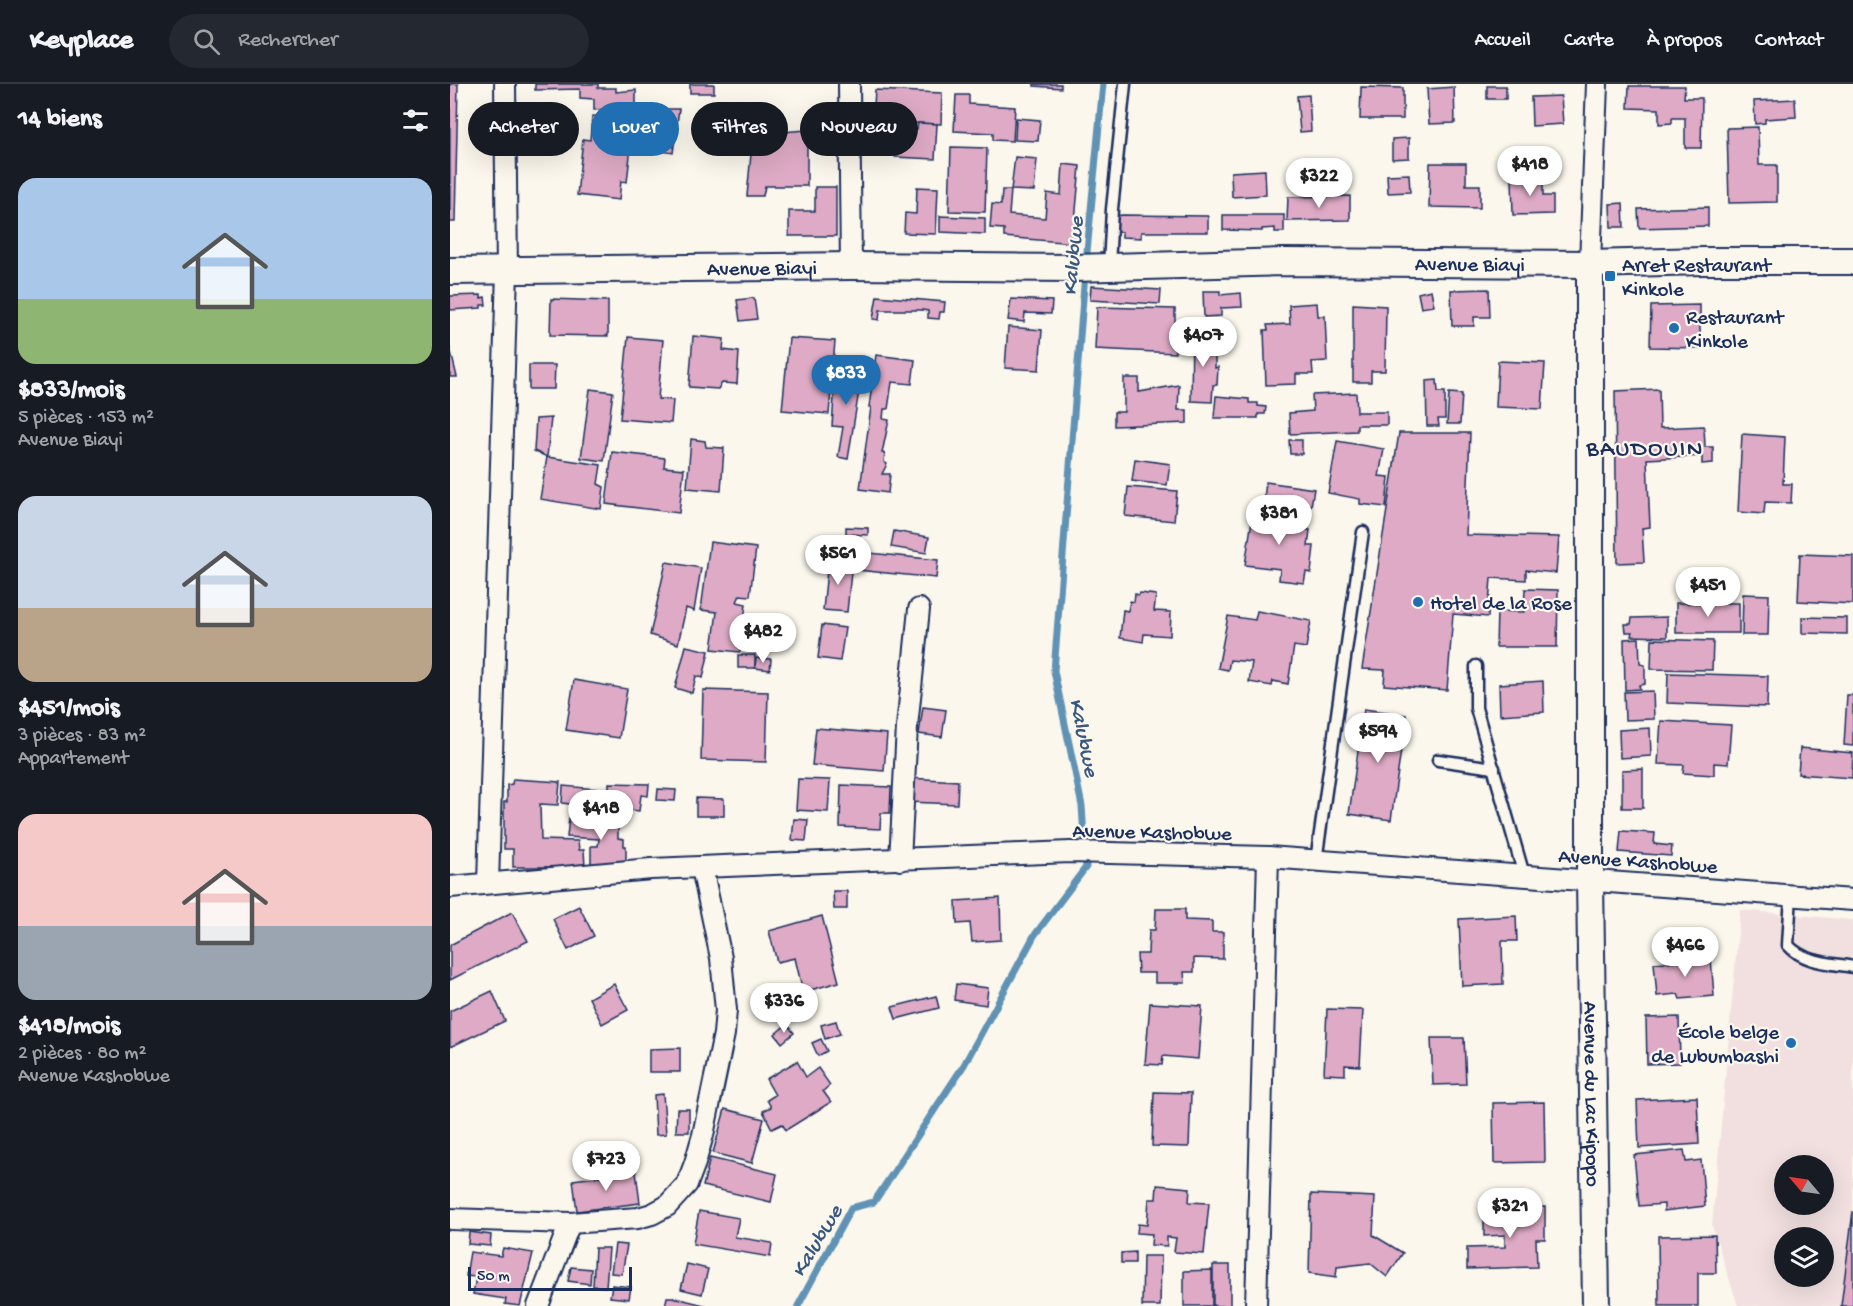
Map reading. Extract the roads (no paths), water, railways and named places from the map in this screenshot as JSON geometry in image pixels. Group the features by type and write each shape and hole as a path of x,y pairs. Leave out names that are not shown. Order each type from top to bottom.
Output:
{"street":[{"path":"488,883 507,271 505,84"},
{"path":"849,84 851,266"},
{"path":"1590,264 1597,84"},
{"name":"Avenue Biayi","path":"450,271 851,266 1090,268 1284,262 1590,264 1853,261"},
{"name":"Avenue du Lac Kipopo","path":"1590,264 1590,880 1596,1306"},
{"path":"900,860 907,727 919,609"},
{"name":"Avenue Kashobwe","path":"450,887 651,869 1070,852 1268,857 1853,900"},
{"path":"1257,1306 1268,857"},
{"path":"450,1219 570,1223 638,1218 667,1206 687,1184 695,1163 724,1034 726,1010 721,958 702,868"},
{"path":"538,1306 570,1223"}],"lane":[{"path":"1090,268 1112,209 1125,84"},
{"path":"1316,861 1363,532"},
{"path":"1476,666 1476,708 1524,875"},
{"path":"1438,760 1494,768"},
{"path":"1791,895 1788,945 1796,953 1810,959 1853,967"}],"waterway":[{"name":"Kalubwe","path":"1086,262 1103,84"},
{"name":"Kalubwe","path":"798,1306 851,1208 874,1202 964,1065 1034,936 1086,867 1082,806 1054,671 1085,273"}],"place":[{"name":"Arret Restaurant Kinkole","path":"1610,276"},
{"name":"Restaurant Kinkole","path":"1674,328"},
{"name":"Hotel de la Rose","path":"1418,602"},
{"name":"École belge de Lubumbashi","path":"1791,1043"}],"district":[{"name":"BAUDOUIN","path":"1645,447"}]}
